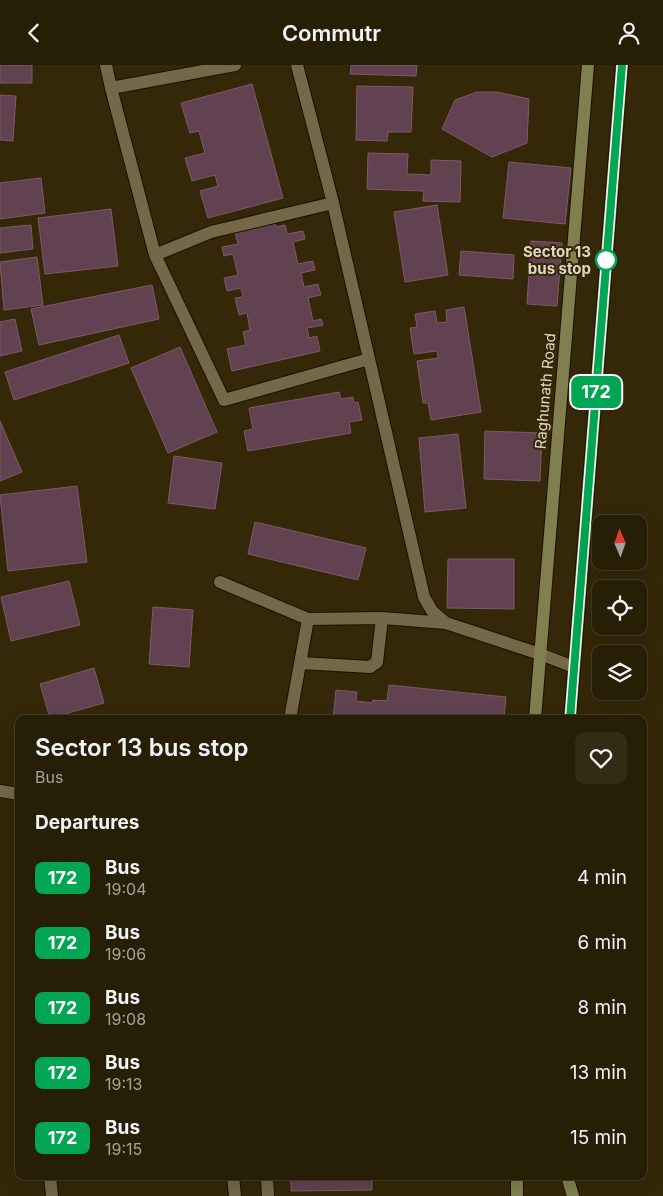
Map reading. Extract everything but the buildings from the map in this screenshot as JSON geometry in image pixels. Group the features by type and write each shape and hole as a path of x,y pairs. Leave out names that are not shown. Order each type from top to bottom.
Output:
{"main road":[{"name":"Raghunath Road","path":"535,715 588,65"},
{"path":"570,715 622,65"},
{"path":"517,1180 517,1196"},
{"path":"568,1180 572,1196"}],"street":[{"path":"106,65 155,255 224,400 369,359"},
{"path":"111,88 235,65"},
{"path":"296,65 333,203 424,597 432,611 446,623"},
{"path":"155,255 211,232 333,203"},
{"path":"220,583 308,619 382,618 446,623 574,667"},
{"path":"300,663 370,667 377,662 382,618"},
{"path":"291,715 308,619"},
{"path":"0,791 15,794"},
{"path":"50,1180 52,1196"},
{"path":"233,1180 234,1196"},
{"path":"267,1180 268,1196"}],"bus line":[{"name":"172","path":"570,715 622,65"}],"place":[{"name":"Sector 13 bus stop","path":"606,260"}]}
